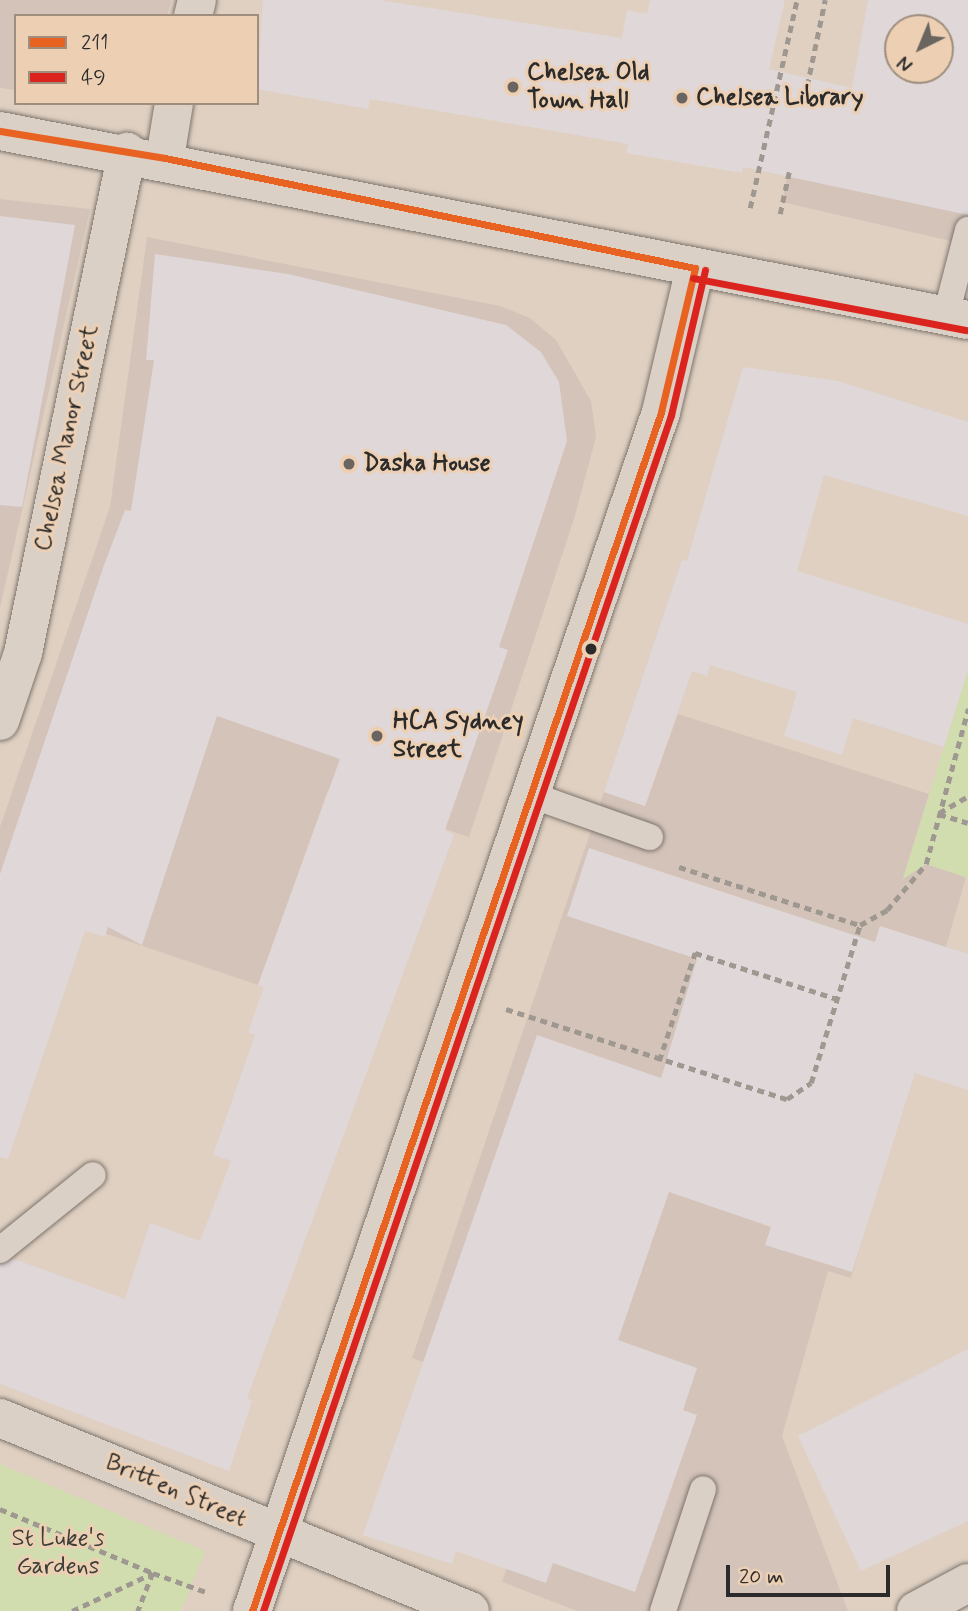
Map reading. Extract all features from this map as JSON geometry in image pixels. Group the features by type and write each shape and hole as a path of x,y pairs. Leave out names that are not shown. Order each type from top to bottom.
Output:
{"main road":[{"path":"165,158 174,105"},
{"path":"0,131 165,158 695,268 957,318"},
{"name":"Chelsea Manor Street","path":"0,721 23,653 127,152"},
{"path":"252,1610 534,796 661,412 695,268"},
{"name":"Britten Street","path":"0,1418 470,1611"},
{"path":"916,1611 968,1583"}],"lane":[{"path":"957,318 968,230"},
{"path":"534,796 650,837"},
{"path":"0,1250 93,1175"},
{"path":"663,1611 703,1489"}],"path":[{"path":"750,208 797,0"},
{"path":"807,86 825,0"},
{"path":"780,214 789,172"},
{"path":"464,994 659,1061 787,1099 811,1083 860,925 887,910 926,864 968,709"},
{"path":"938,814 968,796"},
{"path":"938,814 968,823"},
{"path":"671,864 860,925"},
{"path":"659,1061 695,953 837,999"},
{"path":"0,1509 153,1573 252,1610"},
{"path":"72,1611 153,1573"},
{"path":"138,1611 153,1573"}],"shaded area":[{"path":"0,0 171,0 168,14 14,14 14,90 0,88"},
{"path":"808,80 968,119 968,245 782,202"},
{"path":"0,199 90,209 0,608"},
{"path":"147,237 500,306 530,318 556,340 591,401 596,437 574,519 469,837 328,790 258,985 0,898 0,827 110,507"},
{"path":"678,714 929,794 903,878 926,864 966,877 851,1278 828,1271 782,1436 848,1611 577,1611 502,1582 533,1494 424,1362 412,1358 604,792 645,806"}],"green space":[{"path":"968,670 968,878 926,864 903,879"},
{"name":"St Luke's Gardens","path":"0,1464 205,1551 181,1611 0,1611"}],"building":[{"name":"Chelsea Old Town Hall","path":"263,0 379,0 622,38 627,10 647,14 650,0 785,0 769,69 852,88 868,0 968,0 968,215 743,167 742,173 626,153 628,144 370,99 368,109 259,89"},
{"path":"0,216 75,225 22,507 0,505"},
{"path":"155,254 288,274 506,325 541,352 559,382 567,441 499,647 508,650 445,830 454,835 247,1398 252,1401 229,1471 0,1384 0,1265 14,1259 125,1299 150,1223 200,1241 231,1161 213,1155 255,1035 248,1032 264,987 258,985 340,759 217,716 142,945 108,927 105,937 85,931 8,1159 0,1157 0,874 104,565 125,510 131,511 154,360 146,360"},
{"path":"743,367 838,381 968,422 968,516 824,475 797,571 968,624 968,670 944,747 853,718 842,755 784,736 797,692 710,665 707,676 692,671 645,806 604,792 682,560 687,561"},
{"path":"589,848 875,942 880,926 968,954 968,1090 915,1073 852,1272 765,1245 771,1227 669,1192 618,1340 697,1368 683,1410 697,1415 635,1592 553,1563 546,1583 456,1551 452,1564 363,1535 537,1035 661,1078 697,959 567,916"},
{"path":"968,1349 968,1521 861,1571 798,1436"}],"transit line":[{"name":"211","path":"0,131 165,158 695,268"},
{"name":"211","path":"252,1611 661,412 695,268"},
{"name":"49","path":"263,1611 671,415 705,270"},
{"name":"49","path":"693,278 966,330"}],"place":[{"name":"Chelsea Old Town Hall","path":"513,87"},
{"name":"Chelsea Library","path":"682,98"},
{"name":"Daska House","path":"349,464"},
{"name":"HCA Sydney Street","path":"377,736"}]}
